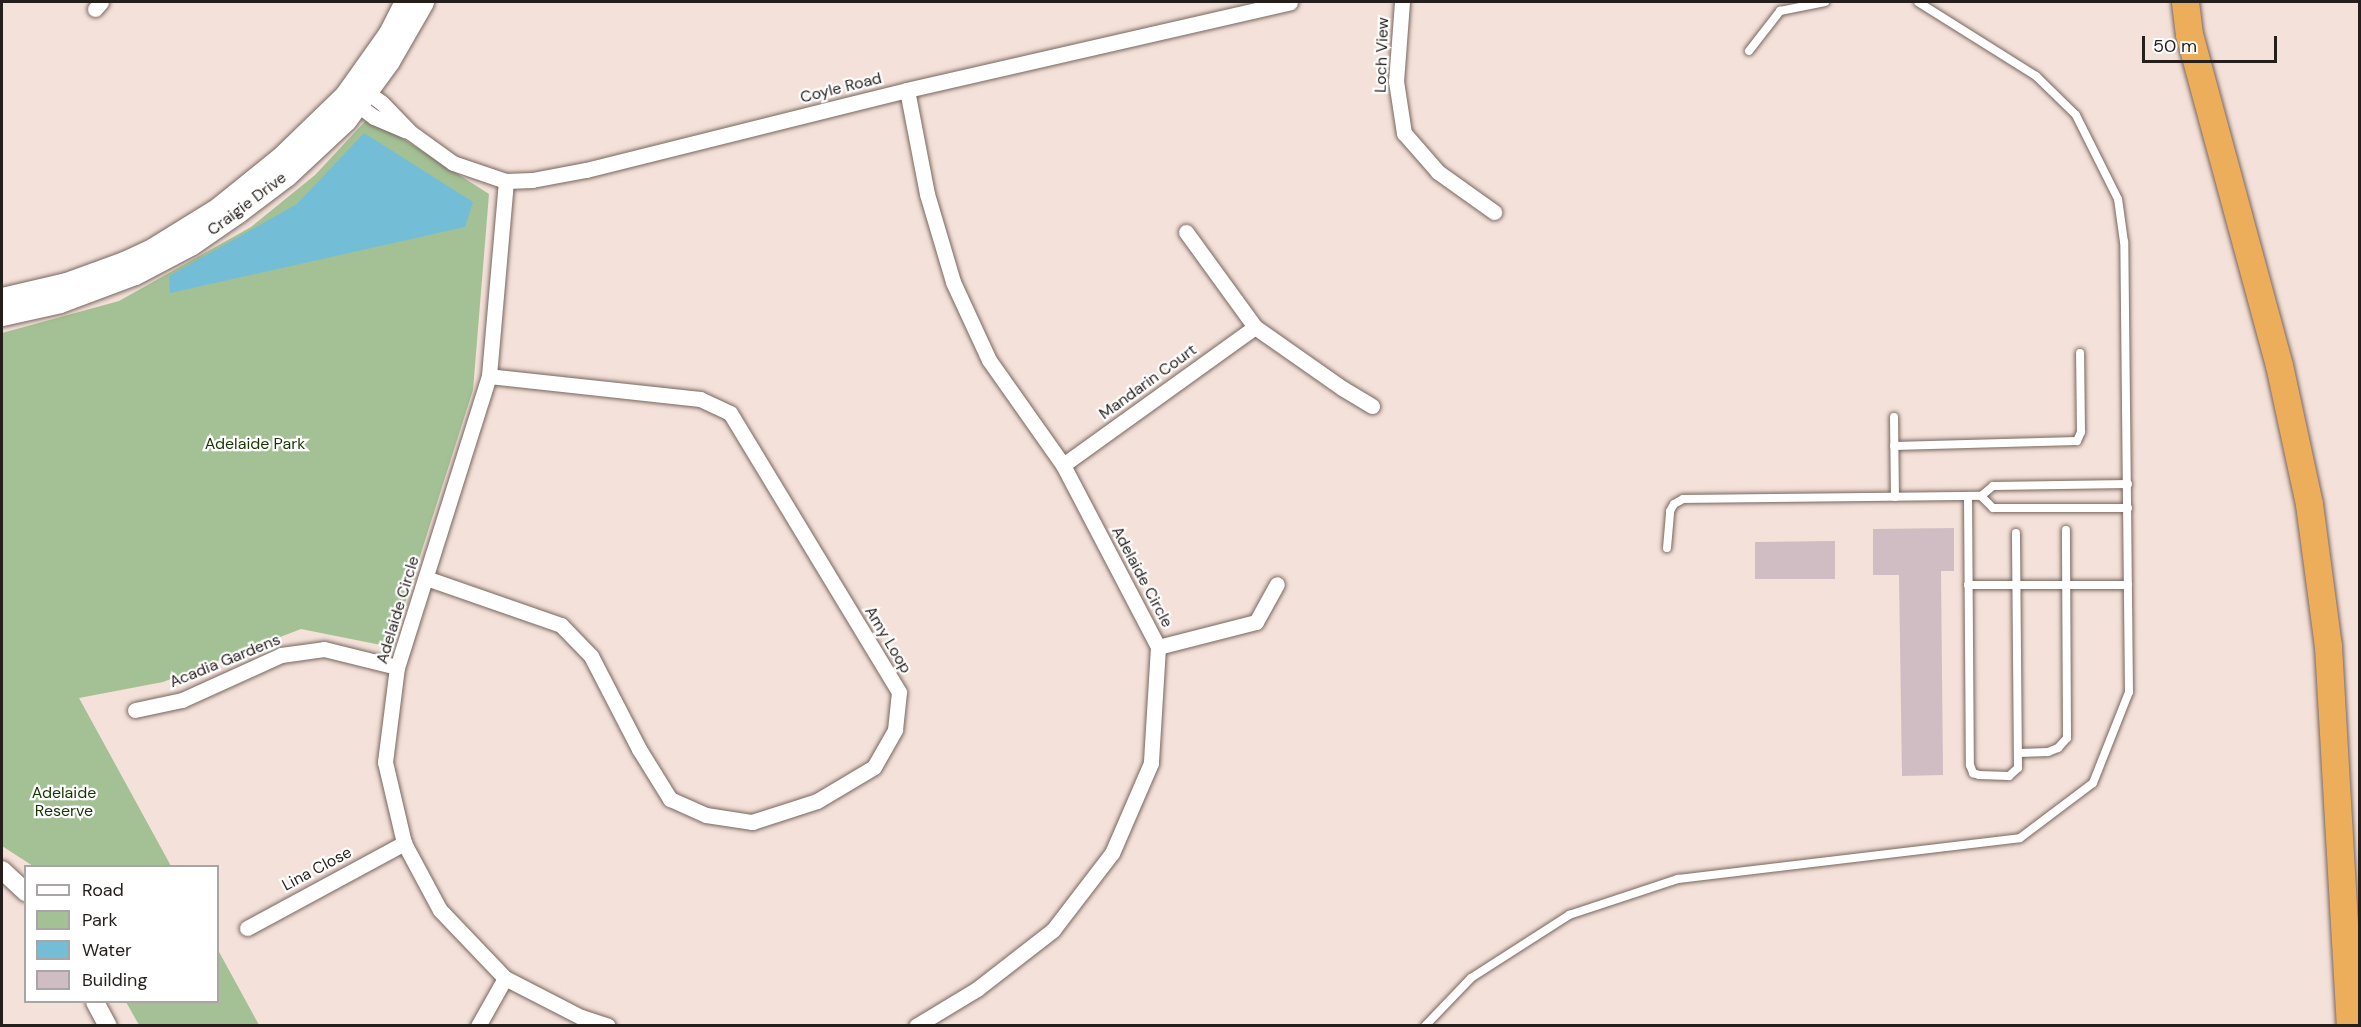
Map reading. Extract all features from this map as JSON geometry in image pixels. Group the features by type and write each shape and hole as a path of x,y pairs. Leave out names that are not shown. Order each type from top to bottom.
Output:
{"highway":[{"path":"2185,2 2189,34 2279,365 2309,504 2328,646 2350,1026"}],"main road":[{"name":"Craigie Drive","path":"2,298 99,272 152,249 182,231 260,176 357,94 405,2"},
{"name":"Craigie Drive","path":"2,315 97,290 192,244 286,176 357,94 423,2"}],"street":[{"name":"Coyle Road","path":"357,94 382,103 410,132 453,163 506,181 532,180 585,170 907,90 1290,2"},
{"name":"Loch View","path":"1402,2 1396,81 1404,133 1438,172 1494,212"},
{"name":"Adelaide Circle","path":"907,90 927,194 953,282 989,360 1063,465 1158,647 1150,763 1112,853 1053,930 977,989 916,1026"},
{"name":"Adelaide Circle","path":"506,181 489,376 398,667 385,762 404,843 440,910 505,978 581,1017 608,1026"},
{"path":"1186,232 1255,327 1342,388 1372,406"},
{"name":"Mandarin Court","path":"1063,465 1255,327"},
{"name":"Amy Loop","path":"426,578 561,625 591,656 639,749 670,800 706,815 752,822 817,801 874,767 895,730 899,692 730,413 700,399 489,376"},
{"path":"1158,647 1256,622 1276,584"},
{"name":"Acadia Gardens","path":"135,711 183,700 281,655 324,649 398,667"},
{"name":"Lina Close","path":"247,928 404,843"},
{"path":"2,870 24,890"},
{"path":"478,1026 505,978"},
{"path":"96,1003 108,1026"}],"lane":[{"path":"1749,51 1780,11 1825,2"},
{"path":"1425,1026 1471,978 1569,915 1678,879 2020,838 2093,783 2129,692 2124,242 2118,199 2076,115 2036,76 1918,2"},
{"path":"1894,446 2077,441 2081,432 2080,353"},
{"path":"1894,417 1895,497"},
{"path":"1666,548 1670,511 1674,504 1683,499 1981,496 1993,486 2128,484"},
{"path":"1968,496 1970,769 1979,775 2013,775 2018,768 2016,533"},
{"path":"1981,496 1993,508 2128,508"},
{"path":"2019,753 2048,752 2058,748 2067,738 2066,530"},
{"path":"1968,585 2128,585"}],"green space":[{"name":"Adelaide Park","path":"369,117 489,194 473,390 391,647 301,629 163,682 79,698 170,865 31,865 2,846 2,333 119,301 251,227 315,175"},
{"path":"219,952 259,1025 139,1025 127,1003 219,1003"}],"water":[{"path":"364,133 473,202 465,227 170,293 169,276 297,204"}],"building":[{"path":"1954,528 1954,571 1941,571 1943,775 1902,776 1899,575 1873,575 1873,529"},
{"path":"1835,541 1835,579 1755,579 1755,542"}],"park label":[{"name":"Adelaide Reserve","path":"64,802"}]}
